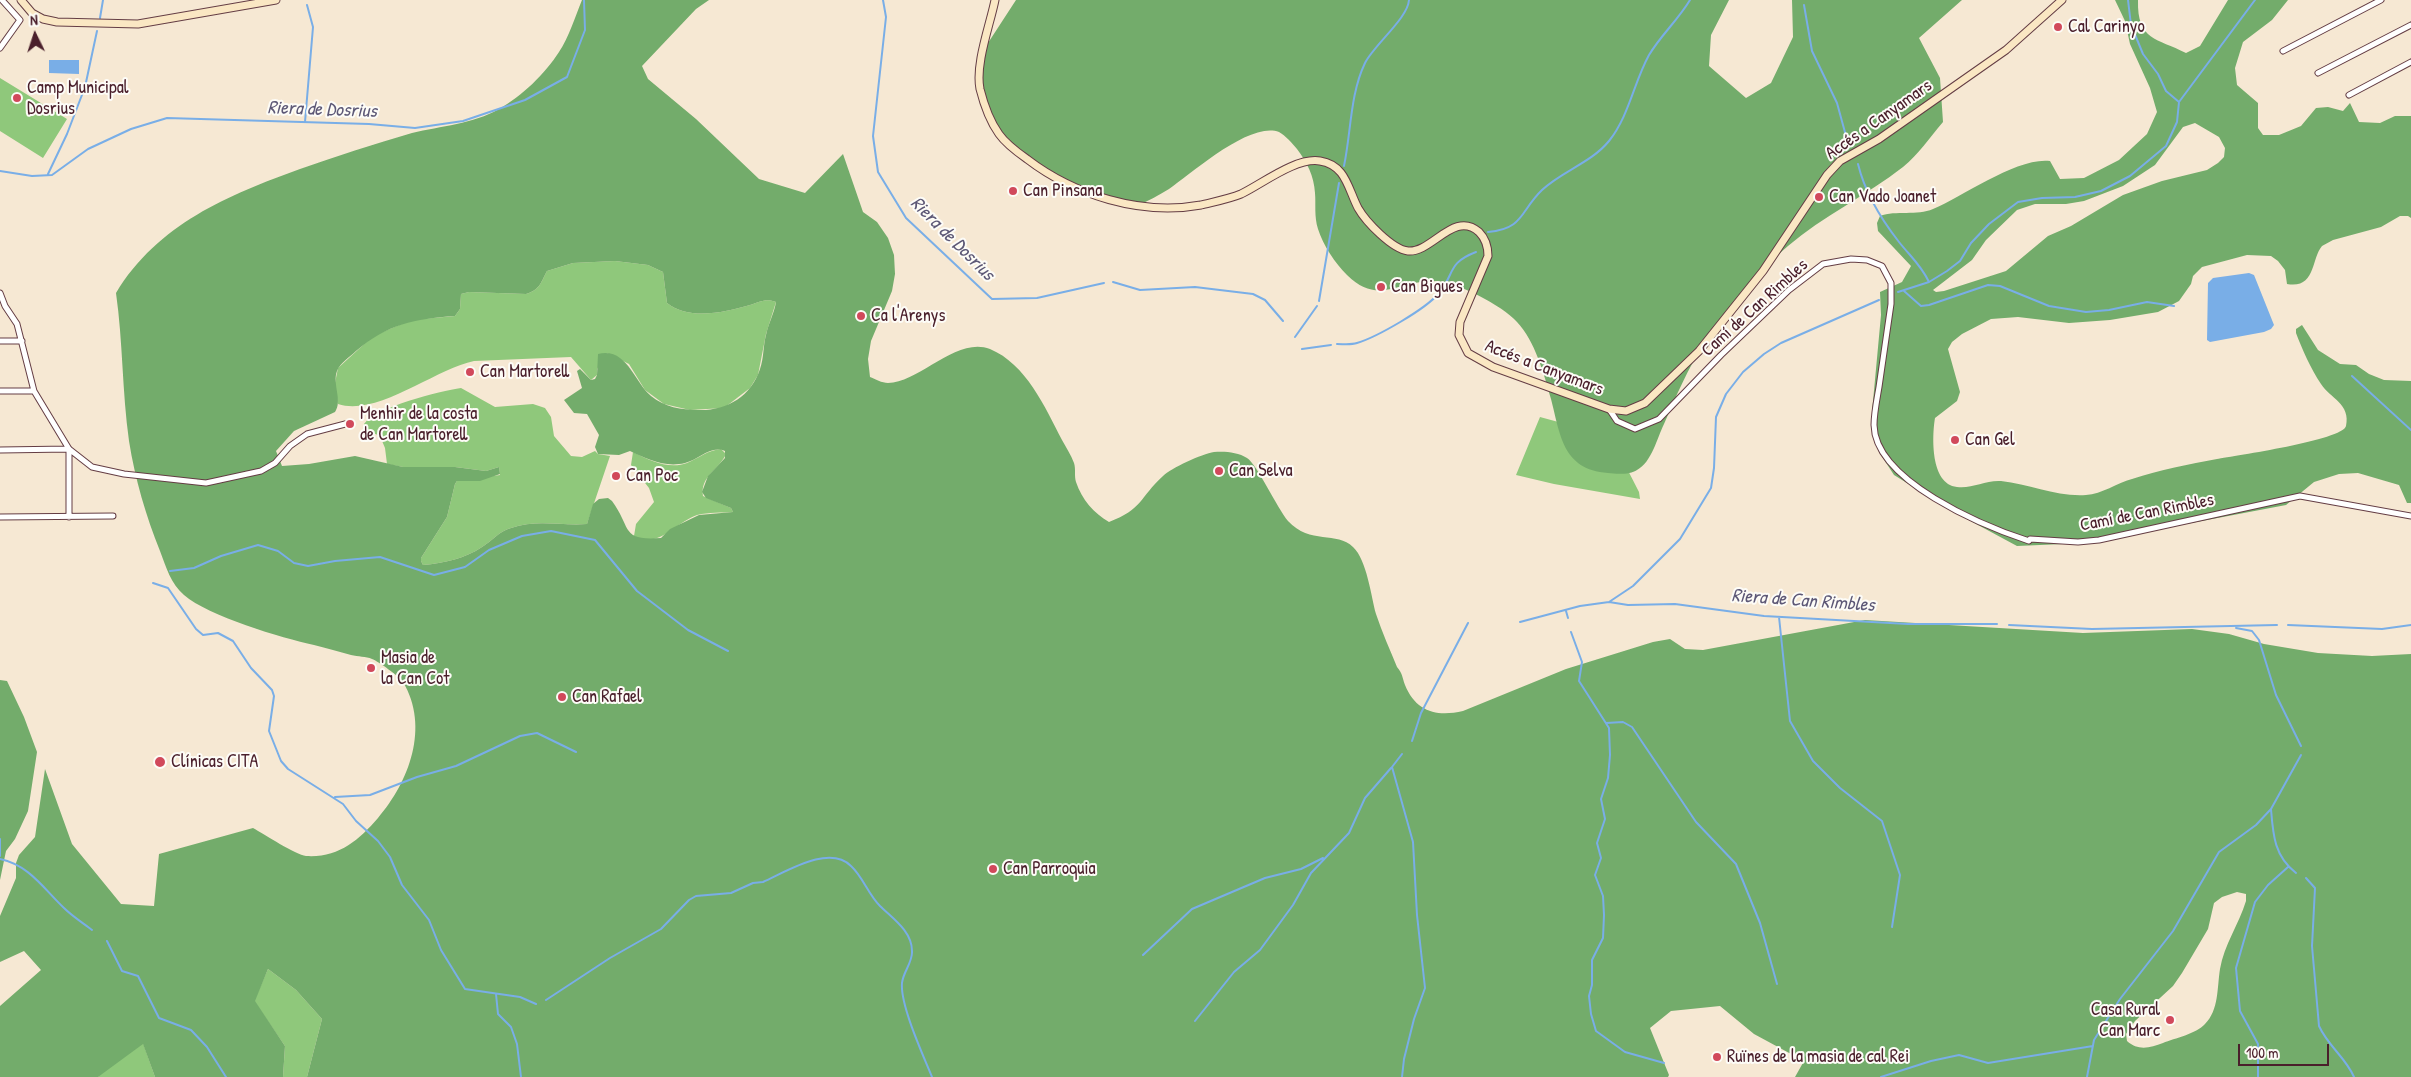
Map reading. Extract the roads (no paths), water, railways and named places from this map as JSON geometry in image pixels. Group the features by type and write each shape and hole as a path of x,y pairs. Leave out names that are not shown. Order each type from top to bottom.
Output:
{"street":[{"path":"0,48 20,20 2,0"},
{"path":"21,0 32,13 43,19 57,22 138,24 276,0"},
{"name":"Accés a Canyamars","path":"995,0 980,67 980,87 986,112 1000,135 1015,150 1046,173 1088,193 1122,203 1160,208 1200,205 1240,194 1272,176 1305,162 1314,160 1329,164 1336,168 1348,182 1360,211 1377,231 1401,249 1418,250 1456,227 1474,228 1484,238 1488,248 1488,256 1460,322 1460,335 1468,353 1493,367 1609,409 1626,411 1645,403 1699,351 1763,271 1827,175 1840,161 1879,139 2006,50 2062,0"},
{"path":"2284,51 2381,0"},
{"path":"2318,73 2411,25"},
{"path":"2349,95 2411,62"},
{"name":"Camí de Can Rimbles","path":"1609,409 1617,421 1635,428 1659,419 1721,355 1805,276 1823,264 1851,259 1867,260 1882,266 1892,284 1891,304 1874,426 1880,446 1903,478 1940,503 1999,532 2028,541 2030,539 2078,542 2099,540 2300,496 2411,516"},
{"path":"0,293 4,306 17,324 34,391 69,449 92,467 124,474 206,483 261,471 275,463 290,446 308,434 349,423"},
{"path":"0,341 22,341"},
{"path":"0,391 34,391"},
{"path":"0,450 69,449"},
{"path":"69,449 69,517"},
{"path":"0,517 113,516"}],"water":[{"path":"49,60 79,60 79,74 49,73"},
{"path":"2249,273 2254,275 2274,325 2271,329 2264,332 2210,342 2207,340 2208,283 2213,278"}],"waterway":[{"path":"100,18 103,0"},
{"name":"Riera de Dosrius","path":"0,171 32,176 52,175 88,149 131,129 167,118 369,124 415,128 463,121 525,100 567,77 585,30 584,0"},
{"name":"Riera de Dosrius","path":"883,0 886,17 873,136 878,172 906,218 992,299 1037,298 1104,283"},
{"path":"1344,166 1356,88 1360,75 1369,56 1403,15 1409,0"},
{"path":"1488,232 1500,230 1515,223 1550,183 1594,155 1609,141 1622,121 1649,55 1690,0"},
{"path":"2128,0 2131,25 2143,54 2158,74 2166,91 2179,102"},
{"path":"1898,292 1929,282 1947,271 1960,261 1971,243 1989,224 2018,202 2042,198 2075,197 2101,191 2130,176 2166,146 2177,122 2179,102 2255,0"},
{"path":"305,122 313,27 307,5"},
{"path":"1804,5 1812,51 1837,103 1849,147"},
{"path":"48,174 67,134 85,87 97,31"},
{"path":"1858,164 1869,195 1880,215 1929,282"},
{"path":"1319,301 1339,183"},
{"path":"1337,344 1352,344 1366,340 1424,307 1439,293 1460,260 1476,252"},
{"path":"1113,282 1140,290 1195,287 1253,294 1265,300 1283,321"},
{"path":"1904,291 1921,306 1988,285 2000,286 2049,306 2086,312 2109,310 2147,302 2174,306"},
{"path":"1520,622 1580,606 1609,602 1633,586 1680,539 1711,488 1714,468 1716,417 1726,394 1743,372 1764,354 1781,343 1879,300"},
{"path":"1295,337 1317,306"},
{"path":"1302,349 1331,345"},
{"path":"2352,376 2411,430"},
{"path":"170,571 194,568 221,556 258,545 278,551 294,563 308,566 335,561 380,557 434,575 465,567 489,550 522,536 551,531 595,540 637,591 688,630 728,651"},
{"path":"153,583 168,588 196,629 203,635 218,633 233,641 251,668 272,690 274,696 269,731 281,761 288,769 343,804 356,821 378,841 390,857 402,885 429,920 441,950 465,989 520,997 536,1004"},
{"name":"Riera de Can Rimbles","path":"1609,602 1628,605 1675,604 1764,616 1908,624 1997,624"},
{"path":"1566,611 1568,618"},
{"path":"1779,617 1790,721 1813,761 1840,788 1882,821 1900,875 1892,927"},
{"path":"1412,741 1421,713 1468,623"},
{"name":"Riera de Can Rimbles","path":"2009,625 2092,629 2277,625"},
{"name":"Riera de Can Rimbles","path":"2288,625 2382,629 2411,625"},
{"path":"2236,628 2252,631 2259,640 2276,695 2301,746"},
{"path":"1571,632 1582,662 1579,681 1609,728 1610,755 1608,778 1601,799 1605,819 1597,843 1601,858 1595,875 1603,896 1603,938 1592,960 1592,985 1589,996 1591,1014 1596,1031 1625,1052 1664,1063"},
{"path":"1606,723 1623,722 1632,727 1696,822 1736,864 1760,923 1777,984"},
{"path":"335,797 370,795 417,777 456,766 520,736 537,733 576,752"},
{"path":"1402,754 1392,767 1413,842 1417,915 1425,988 1414,1019 1404,1059 1402,1077"},
{"path":"2087,1077 2094,1040 2120,999 2173,931 2219,852 2256,825 2271,809 2301,755"},
{"path":"1195,1021 1234,972 1260,950 1293,905 1311,873 1349,833 1365,798 1391,768"},
{"path":"2271,809 2274,836 2279,852 2296,873"},
{"path":"0,839 0,856"},
{"path":"546,1000 610,958 661,929 689,900 696,896 731,893 753,883 763,882 807,862 831,858 842,860 859,875 880,906 901,926 909,937 912,955 903,979 902,992 913,1030 932,1077"},
{"path":"1143,955 1192,909 1265,878 1301,869 1323,858"},
{"path":"0,859 28,872 67,911 92,930"},
{"path":"2258,1077 2258,1044 2240,1011 2236,968 2255,902 2268,885 2288,867"},
{"path":"2306,878 2315,888 2312,946 2319,1026 2354,1077"},
{"path":"107,941 122,971 138,976 159,1018 191,1030 207,1047 226,1077"},
{"path":"496,994 498,1014 511,1027 517,1044 521,1077"},
{"path":"1881,1077 1931,1061 1959,1055 1988,1063 2093,1046"}],"place":[{"name":"Cal Carinyo","path":"2058,27"},
{"name":"Camp Municipal Dosrius","path":"17,98"},
{"name":"Can Pinsana","path":"1013,191"},
{"name":"Can Vado Joanet","path":"1819,197"},
{"name":"Can Bigues","path":"1381,287"},
{"name":"Ca l'Arenys","path":"861,316"},
{"name":"Can Martorell","path":"470,372"},
{"name":"Menhir de la costa de Can Martorell","path":"350,424"},
{"name":"Can Gel","path":"1955,440"},
{"name":"Can Selva","path":"1219,471"},
{"name":"Can Poc","path":"616,476"},
{"name":"Masia de la Can Cot","path":"371,668"},
{"name":"Can Rafael","path":"562,697"},
{"name":"Clínicas CITA","path":"160,762"},
{"name":"Can Parroquia","path":"993,869"},
{"name":"Casa Rural Can Marc","path":"2170,1020"},
{"name":"Ruïnes de la masia de cal Rei","path":"1717,1057"}]}
